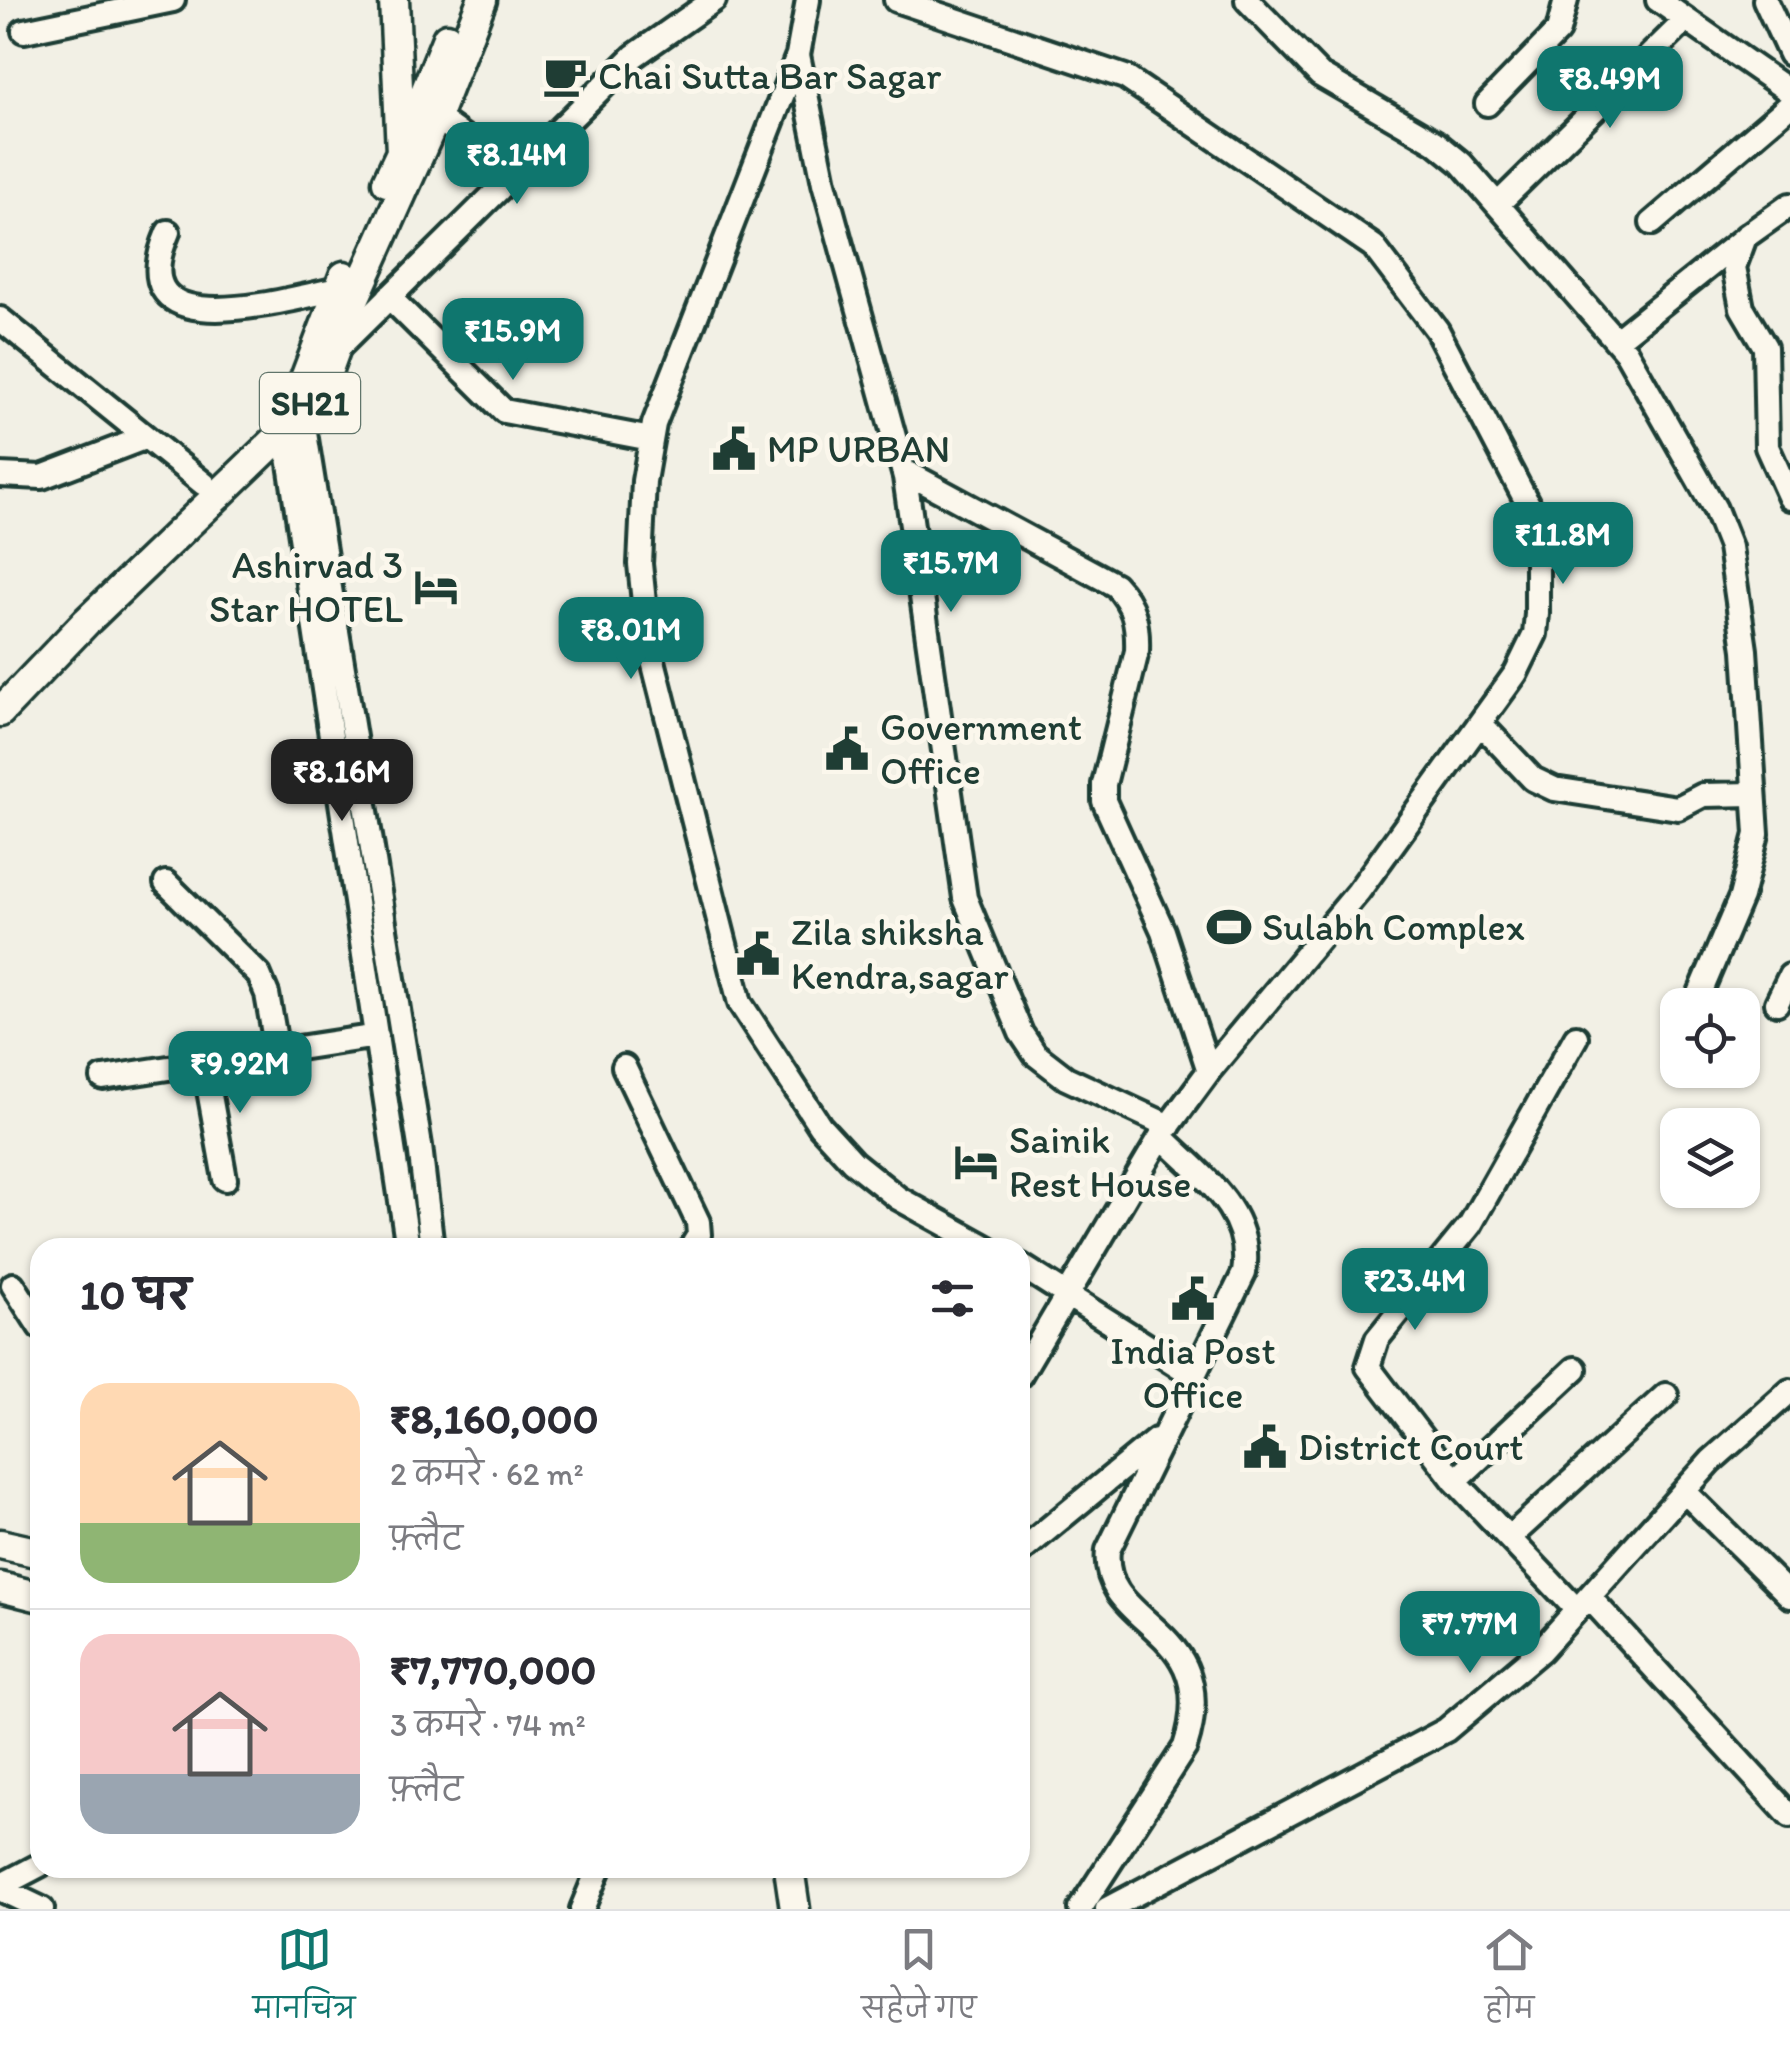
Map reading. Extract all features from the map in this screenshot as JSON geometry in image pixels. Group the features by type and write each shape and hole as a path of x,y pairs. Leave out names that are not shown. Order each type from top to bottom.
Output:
{"main road":[{"name":"SH21","path":"325,349 338,289 401,152 394,0"},
{"path":"401,152 428,111 463,0"},
{"name":"SH21","path":"0,712 292,412 325,349 428,111 482,0"},
{"name":"SH21","path":"0,691 116,567 204,484 292,412"},
{"path":"0,1544 30,1550"},
{"path":"0,1587 30,1594"}],"street":[{"path":"24,31 173,0"},
{"path":"325,349 389,297 634,56 714,0"},
{"path":"808,0 798,55 652,439 644,481 640,564 648,640 740,1002 820,1126 853,1162 898,1198 970,1238"},
{"path":"896,0 1125,76 1373,246 1437,330 1534,522 1535,634 1516,673 1358,892 1208,1071 1165,1131 1030,1358"},
{"path":"1247,0 1320,75 1448,151 1498,204 1617,340 1715,510 1730,547 1744,650 1756,834 1748,878 1701,988"},
{"path":"1486,104 1558,31 1566,0"},
{"path":"1658,0 1790,92"},
{"path":"1765,0 1790,54"},
{"path":"1498,204 1686,20"},
{"path":"798,55 824,183 904,470 965,898 1021,1033 1035,1054 1066,1078 1165,1131 1230,1205 1248,1250 1244,1273 1115,1532 1106,1569 1114,1586 1184,1660 1195,1691 1194,1717 1185,1747 1080,1909"},
{"path":"1652,223 1790,104"},
{"path":"428,111 514,173"},
{"path":"1617,340 1790,205"},
{"path":"168,232 157,258 166,291 184,306 221,313 338,289"},
{"path":"1745,237 1734,267 1742,308 1765,347 1767,446 1790,498"},
{"path":"389,297 504,411 652,439"},
{"path":"0,319 204,484"},
{"path":"292,412 407,1238"},
{"path":"292,412 418,1128 431,1238"},
{"path":"0,475 42,476 144,438"},
{"path":"904,470 1115,584 1134,612 1137,651 1104,784 1104,801 1163,931 1208,1071"},
{"path":"1480,723 1533,778 1554,789 1678,808 1702,794 1754,794"},
{"path":"166,883 259,974 267,994 276,1051"},
{"path":"1777,1003 1790,976"},
{"path":"103,1078 377,1036"},
{"path":"1576,1037 1470,1225 1376,1339 1368,1367 1455,1481 1509,1538 1583,1604 1790,1816"},
{"path":"204,1062 225,1179"},
{"path":"624,1066 698,1222 698,1238"},
{"path":"1030,1271 1193,1375"},
{"path":"13,1285 30,1311"},
{"path":"1455,1481 1575,1369"},
{"path":"1107,1909 1446,1730 1541,1650 1711,1461 1790,1390"},
{"path":"1509,1538 1666,1394"},
{"path":"1030,1544 1164,1433"},
{"path":"1684,1491 1790,1596"},
{"path":"0,1888 30,1872"},
{"path":"582,1909 596,1878"},
{"path":"0,1888 42,1909"}],"place":[{"name":"Chai Sutta Bar Sagar","path":"565,76"},
{"name":"MP URBAN","path":"734,449"},
{"name":"Ashirvad 3 Star HOTEL","path":"436,587"},
{"name":"Government Office","path":"847,749"},
{"name":"Sulabh Complex","path":"1229,927"},
{"name":"Zila shiksha Kendra,sagar","path":"758,954"},
{"name":"Sainik Rest House","path":"976,1162"},
{"name":"India Post Office","path":"1193,1299"},
{"name":"District Court","path":"1265,1447"}]}
